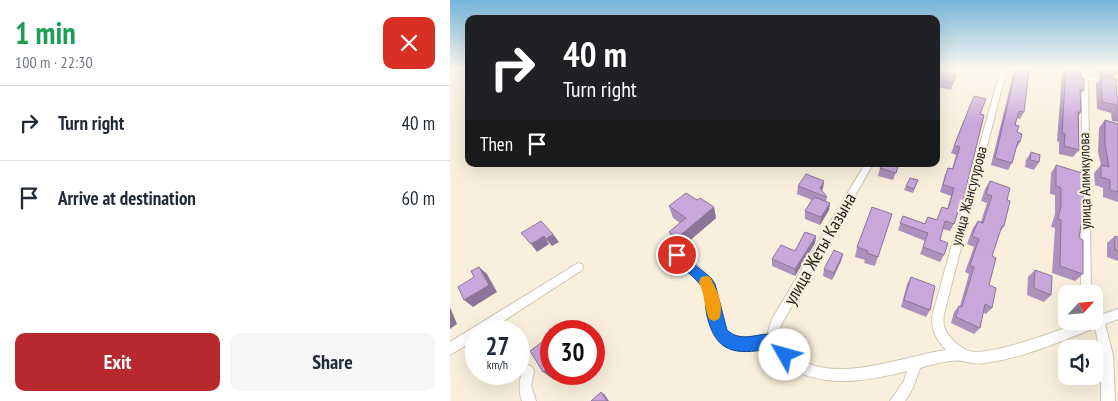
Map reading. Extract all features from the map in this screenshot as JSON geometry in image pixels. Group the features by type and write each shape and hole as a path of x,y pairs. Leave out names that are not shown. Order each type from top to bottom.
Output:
{"street":[{"name":"улица Жансугурова","path":"938,325 939,310 999,87"},
{"name":"улица Алимкулова","path":"1085,87 1086,285"},
{"name":"улица Жеты Казына","path":"772,340 776,324 867,167"},
{"path":"677,255 710,288 714,316 721,335 727,341 749,345 772,340 796,364 811,371 835,376 861,374 962,354"},
{"path":"496,320 578,267"},
{"path":"1103,315 1118,314"},
{"path":"938,325 944,338 962,354 972,358 999,353 1059,330"},
{"path":"1102,330 1108,358 1108,401"},
{"path":"450,349 465,340"},
{"path":"897,401 909,384 915,364"},
{"path":"525,385 529,401"}],"building":[{"path":"1012,87 1027,87 1024,112 1019,111 1015,125 1019,126 1017,132 1022,134 1012,163 995,158"},
{"path":"1065,87 1084,87 1084,90 1080,89 1081,112 1078,112 1079,150 1064,146 1065,134 1062,133"},
{"path":"1101,87 1116,87 1118,111 1117,105 1102,102"},
{"path":"974,96 986,99 980,114 984,115 962,205 960,205 954,224 945,221 940,240 948,243 944,255 923,247 928,233 900,223 903,216 925,224 928,217 937,220 942,207 948,209 954,188 943,185 948,168 953,169 960,147 954,146"},
{"path":"1105,120 1118,124 1118,192 1110,190 1110,180 1101,177 1101,165 1109,167 1105,144"},
{"path":"1031,152 1040,155 1039,162 1030,160"},
{"path":"1056,165 1082,173 1084,207 1079,238 1083,240 1083,274 1060,266 1061,220 1058,219 1061,206 1061,188 1056,186"},
{"path":"880,167 898,167 896,173"},
{"path":"806,174 824,181 820,188 827,197 798,186"},
{"path":"910,178 918,180 914,189 906,186"},
{"path":"990,181 1010,188 1007,200 1010,201 1004,226 1002,226 992,256 996,258 989,285 996,288 992,308 985,304 980,328 956,317 959,306 962,307 974,267 970,265 979,239 972,236 978,221 983,223 992,196 986,194"},
{"path":"686,193 697,200 700,198 714,207 677,238 669,232 686,218 669,206"},
{"path":"814,197 830,203 821,217 805,211"},
{"path":"872,207 892,214 878,257 857,247"},
{"path":"541,221 553,234 546,239 544,236 531,244 521,233"},
{"path":"805,232 816,236 795,269 772,259 781,245 795,251"},
{"path":"1115,236 1118,237 1118,251 1115,250"},
{"path":"834,250 843,254 834,273 824,269"},
{"path":"479,267 489,285 464,300 458,287 474,277 471,271"},
{"path":"1035,270 1052,276 1051,295 1034,288"},
{"path":"911,277 935,286 930,310 904,300"},
{"path":"540,343 540,367 530,351"},
{"path":"601,392 607,401 591,401"}],"slow traffic":[{"path":"706,282 712,295 714,314"}],"route":[{"path":"677,255 710,288 714,316 721,335 727,341 749,345 772,340 775,346 785,355"}]}
